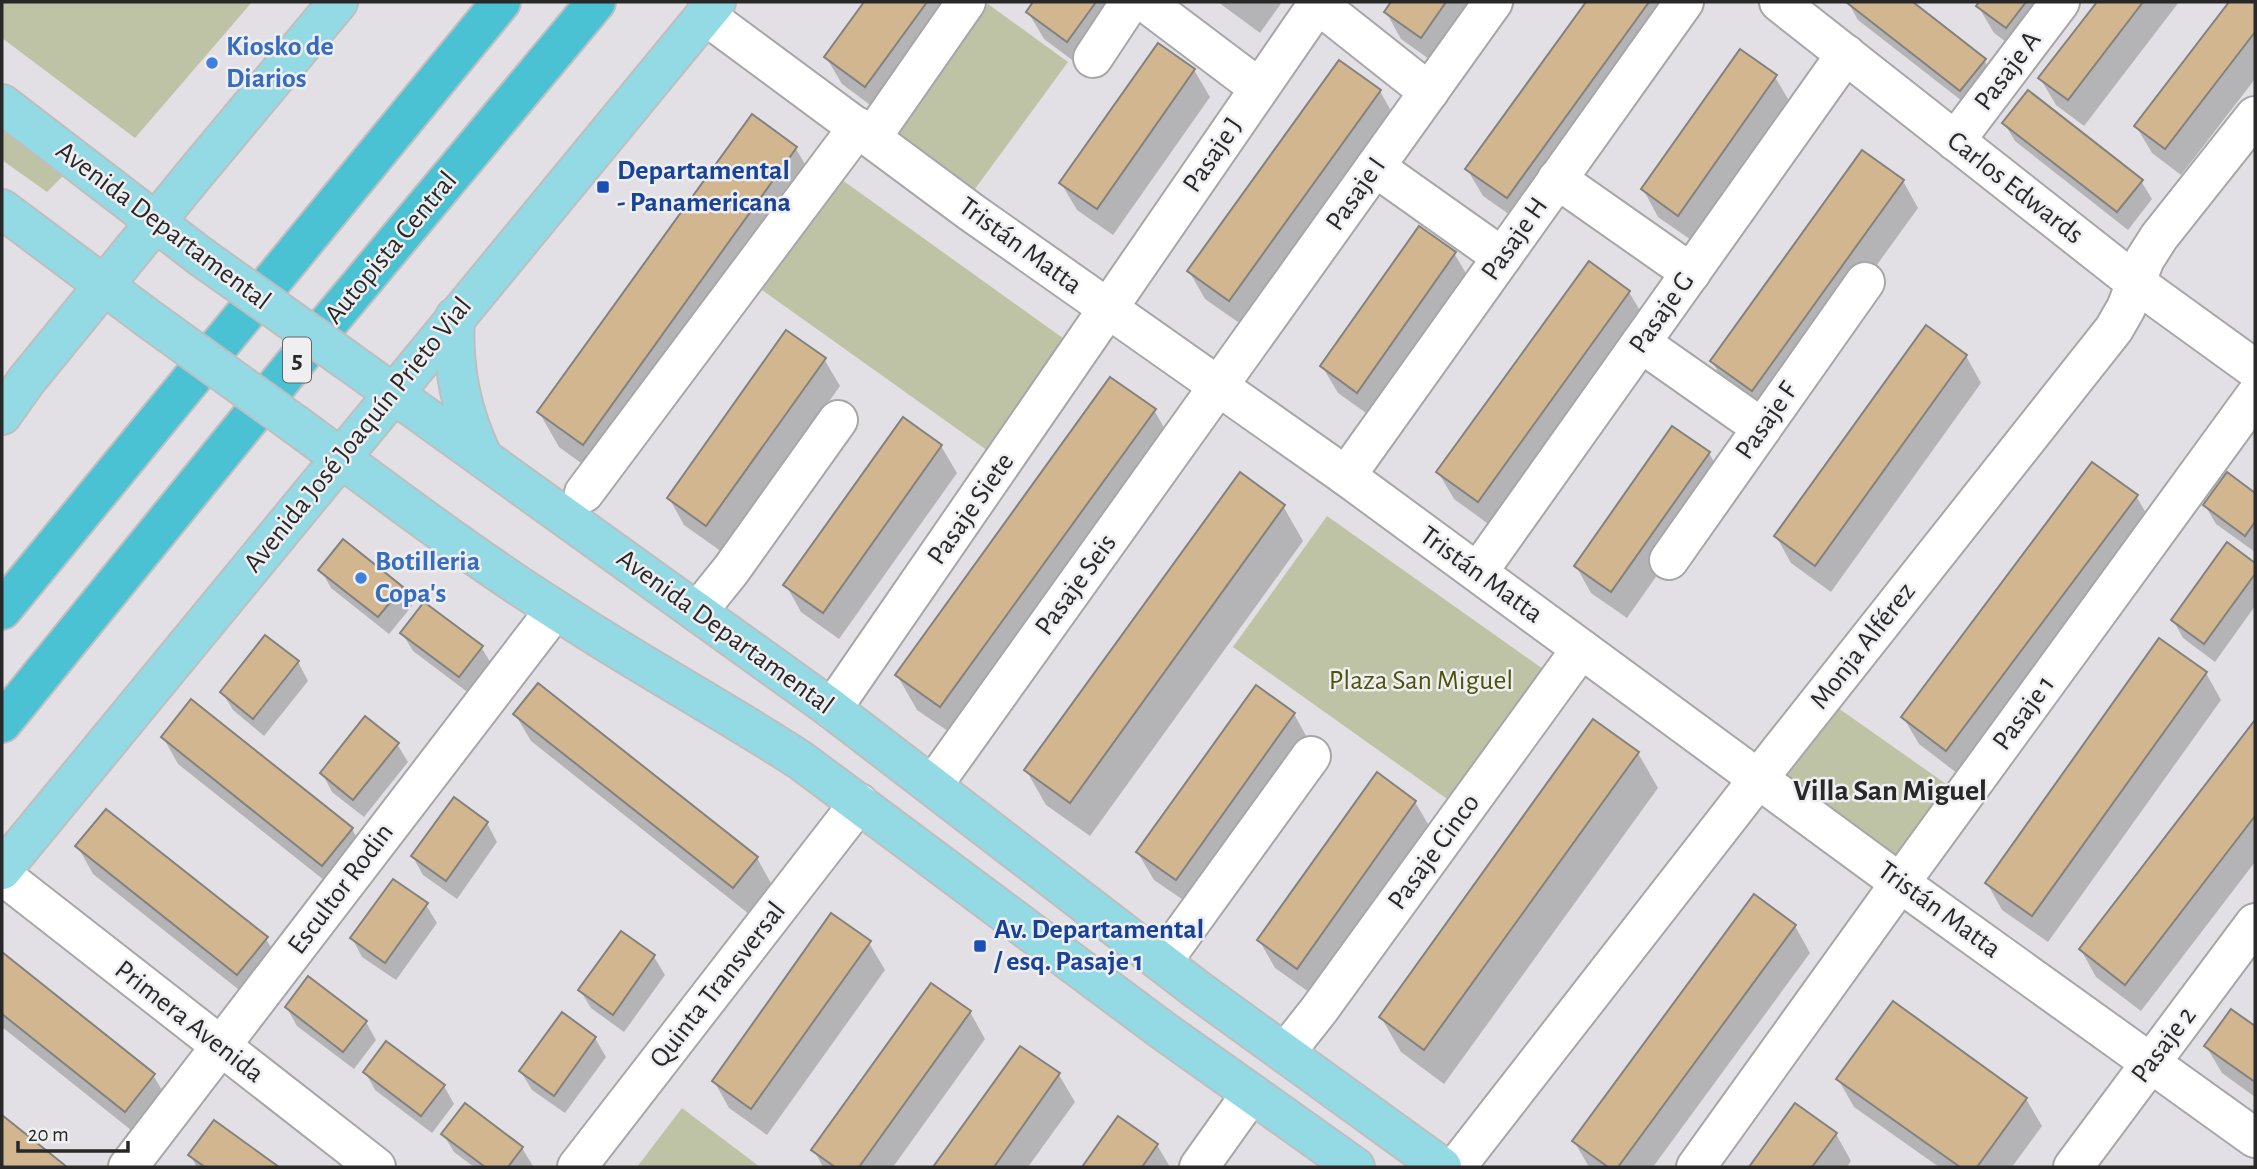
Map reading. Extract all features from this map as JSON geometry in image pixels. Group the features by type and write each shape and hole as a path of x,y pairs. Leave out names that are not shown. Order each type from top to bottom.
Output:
{"highway":[{"path":"2,610 501,2"},
{"name":"Autopista Central","path":"2,723 286,374 596,2"}],"main road":[{"path":"2,415 14,382 103,286 338,2"},
{"name":"Avenida José Joaquín Prieto Vial","path":"2,873 710,8"},
{"name":"Avenida Departamental","path":"2,104 200,256 832,709 1162,962 1442,1167"},
{"path":"2,209 103,286 472,554 555,610 740,720 859,803 1251,1094 1355,1167"},
{"path":"455,317 454,359 462,407 483,458"}],"street":[{"path":"584,493 966,2"},
{"path":"1093,58 1130,2"},
{"path":"1145,2 1259,88"},
{"name":"Pasaje I","path":"1220,386 1493,2"},
{"name":"Pasaje H","path":"1346,476 1684,2"},
{"name":"Pasaje A","path":"1955,141 2060,2"},
{"path":"1318,3 1429,92"},
{"name":"Pasaje J","path":"1109,309 1318,3"},
{"name":"Carlos Edwards","path":"1794,6 1846,54 1955,141 2136,282 2255,369"},
{"name":"Tristán Matta","path":"710,8 864,132 971,212 1346,476 1900,883 2255,1139"},
{"name":"Pasaje G","path":"1478,572 1846,54"},
{"name":"Monja Alférez","path":"1456,1167 2114,329 2126,308 2145,259 2159,237 2255,116"},
{"path":"1376,167 1502,257"},
{"path":"1557,179 1691,273"},
{"name":"Pasaje F","path":"1668,560 1865,282"},
{"name":"Pasaje Siete","path":"832,709 1109,309"},
{"path":"1641,343 1762,428"},
{"name":"Pasaje Seis","path":"933,785 1220,386"},
{"name":"Pasaje 1","path":"1696,1167 2255,396"},
{"path":"698,611 731,570 838,420"},
{"name":"Escultor Rodin","path":"128,1167 555,610"},
{"name":"Pasaje Cinco","path":"1285,1053 1328,998 1581,649"},
{"path":"1162,962 1311,756"},
{"name":"Quinta Transversal","path":"578,1167 859,803"},
{"name":"Primera Avenida","path":"2,873 376,1167"},
{"name":"Pasaje 2","path":"2073,1167 2255,923"},
{"path":"1199,1167 1251,1094"}],"green space":[{"path":"2,2 252,2 135,138 2,38"},
{"path":"988,4 1068,62 972,193 892,133"},
{"path":"2,125 66,173 47,192 2,160"},
{"path":"824,167 1067,341 988,451 745,278"},
{"name":"Plaza San Miguel","path":"1327,516 1543,669 1450,801 1233,647"},
{"path":"1831,703 1956,791 1905,863 1780,775"},
{"path":"682,1108 760,1167 637,1167"}],"building":[{"path":"864,2 927,2 865,87 824,57"},
{"path":"1033,2 1096,2 1067,42 1026,12"},
{"path":"1391,2 1446,2 1421,38 1384,12"},
{"path":"1586,2 1649,2 1507,198 1465,169"},
{"path":"1846,2 1913,2 1986,59 1960,91"},
{"path":"1979,2 2026,2 2006,28 1976,6"},
{"path":"2097,2 2143,2 2068,100 2038,78"},
{"path":"2229,2 2255,2 2255,32 2165,149 2134,126"},
{"path":"1158,43 1195,69 1097,209 1059,183"},
{"path":"1740,49 1777,75 1678,216 1641,189"},
{"path":"1339,60 1381,90 1229,301 1187,271"},
{"path":"2028,90 2143,180 2117,212 2002,123"},
{"path":"752,114 797,147 583,445 537,412"},
{"path":"1862,150 1904,180 1752,391 1710,361"},
{"path":"1419,226 1456,252 1357,393 1320,366"},
{"path":"1589,261 1630,291 1478,502 1436,472"},
{"path":"1926,325 1967,355 1815,566 1774,536"},
{"path":"786,330 826,358 706,526 667,498"},
{"path":"1110,377 1156,409 940,707 895,675"},
{"path":"903,417 942,445 823,613 783,585"},
{"path":"1672,426 1710,452 1611,592 1574,566"},
{"path":"2092,462 2138,495 1946,751 1901,717"},
{"path":"1240,472 1285,505 1070,803 1024,770"},
{"path":"2227,472 2255,493 2255,522 2245,536 2203,505"},
{"name":"Botilleria Copa's","path":"343,539 403,587 378,617 318,570"},
{"path":"2227,542 2255,563 2255,574 2204,644 2171,620"},
{"path":"424,602 483,646 459,677 400,633"},
{"path":"265,635 299,661 253,719 220,692"},
{"path":"2159,638 2207,672 2032,916 1985,883"},
{"path":"538,683 758,857 733,888 513,714"},
{"path":"1256,685 1295,713 1176,880 1136,852"},
{"path":"191,699 353,828 322,866 161,737"},
{"path":"365,716 399,743 353,800 320,773"},
{"path":"1593,719 1639,752 1424,1050 1379,1017"},
{"path":"2255,720 2255,816 2125,985 2079,949"},
{"path":"1377,772 1416,801 1297,969 1257,940"},
{"path":"454,797 488,822 446,881 411,856"},
{"path":"106,809 268,937 237,975 75,846"},
{"path":"393,879 428,903 385,963 350,938"},
{"path":"1754,894 1796,925 1618,1167 1608,1167 1572,1141"},
{"path":"831,913 871,941 751,1109 712,1081"},
{"path":"621,931 655,955 613,1015 578,990"},
{"path":"2,952 155,1074 125,1112 2,1014"},
{"path":"308,976 367,1021 343,1052 285,1007"},
{"path":"931,983 971,1011 859,1167 835,1167 811,1150"},
{"path":"1893,1001 2027,1098 1977,1167 1960,1167 1836,1079"},
{"path":"2231,1009 2255,1026 2255,1082 2204,1046"},
{"path":"562,1012 596,1037 554,1096 519,1071"},
{"path":"386,1041 445,1085 421,1116 363,1072"},
{"path":"1020,1046 1060,1073 994,1167 933,1167"},
{"path":"465,1103 523,1147 508,1167 485,1167 441,1134"},
{"path":"1795,1103 1837,1133 1812,1167 1749,1167"},
{"path":"2,1115 67,1167 2,1167"},
{"path":"1118,1116 1158,1144 1142,1167 1082,1167"},
{"path":"214,1120 279,1167 205,1167 188,1155"}],"place":[{"name":"Kiosko de Diarios","path":"212,63"},
{"name":"Departamental - Panamericana","path":"603,187"},
{"name":"Botilleria Copa's","path":"361,578"},
{"name":"Av. Departamental / esq. Pasaje 1","path":"980,946"}],"district":[{"name":"Villa San Miguel","path":"1890,791"}]}
